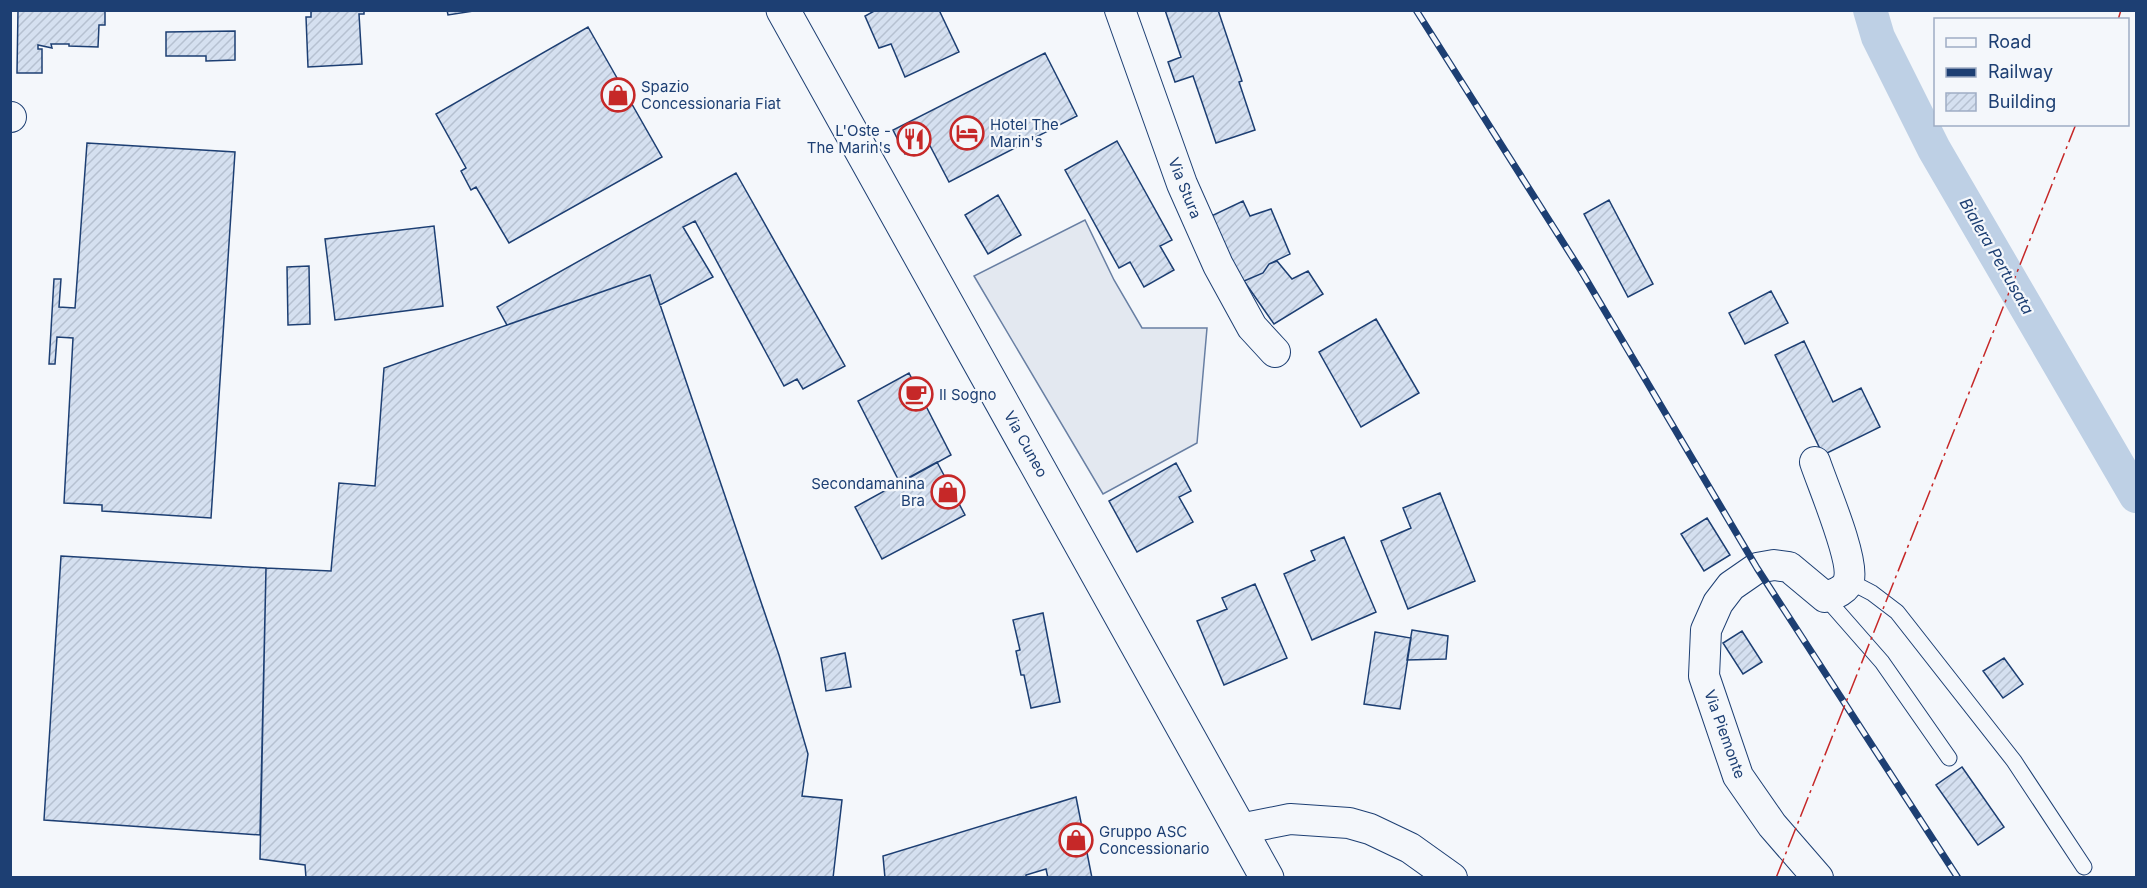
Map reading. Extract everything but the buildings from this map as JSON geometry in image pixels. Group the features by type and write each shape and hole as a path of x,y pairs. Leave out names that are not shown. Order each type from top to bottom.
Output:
{"main road":[{"name":"Via Cuneo","path":"783,10 1267,878"}],"street":[{"name":"Via Stura","path":"1120,10 1182,184 1218,265 1252,327 1275,352"},
{"path":"1815,462 1850,562 1849,581 1840,592 1825,597"},
{"name":"Via Piemonte","path":"1818,878 1773,825 1738,776 1704,676 1706,630 1718,603 1731,586 1757,568 1774,565 1789,567 1825,597"},
{"path":"1240,829 1290,819 1349,823 1370,829 1410,848 1452,878"}],"lane":[{"path":"1849,581 1872,593 1897,612 1984,720 2084,867"},
{"path":"1825,597 1882,662 1949,758"}],"shaded area":[{"path":"1085,220 1114,280 1142,328 1207,328 1197,443 1103,494 974,276"}],"waterway":[{"name":"Bialera Pertusata","path":"1870,10 1878,37 1934,149 2136,496"}],"railway":[{"path":"1416,10 1583,274 1757,568 1958,878"}],"power":[{"path":"2119,18 2121,10"},
{"path":"1776,878 2075,126"}],"place":[{"name":"Spazio Concessionaria Fiat","path":"618,95"},
{"name":"Hotel The Marin's","path":"967,133"},
{"name":"L'Oste - The Marin's","path":"914,139"},
{"name":"Il Sogno","path":"916,394"},
{"name":"Secondamanina Bra","path":"948,492"},
{"name":"Gruppo ASC Concessionario","path":"1076,840"}]}
